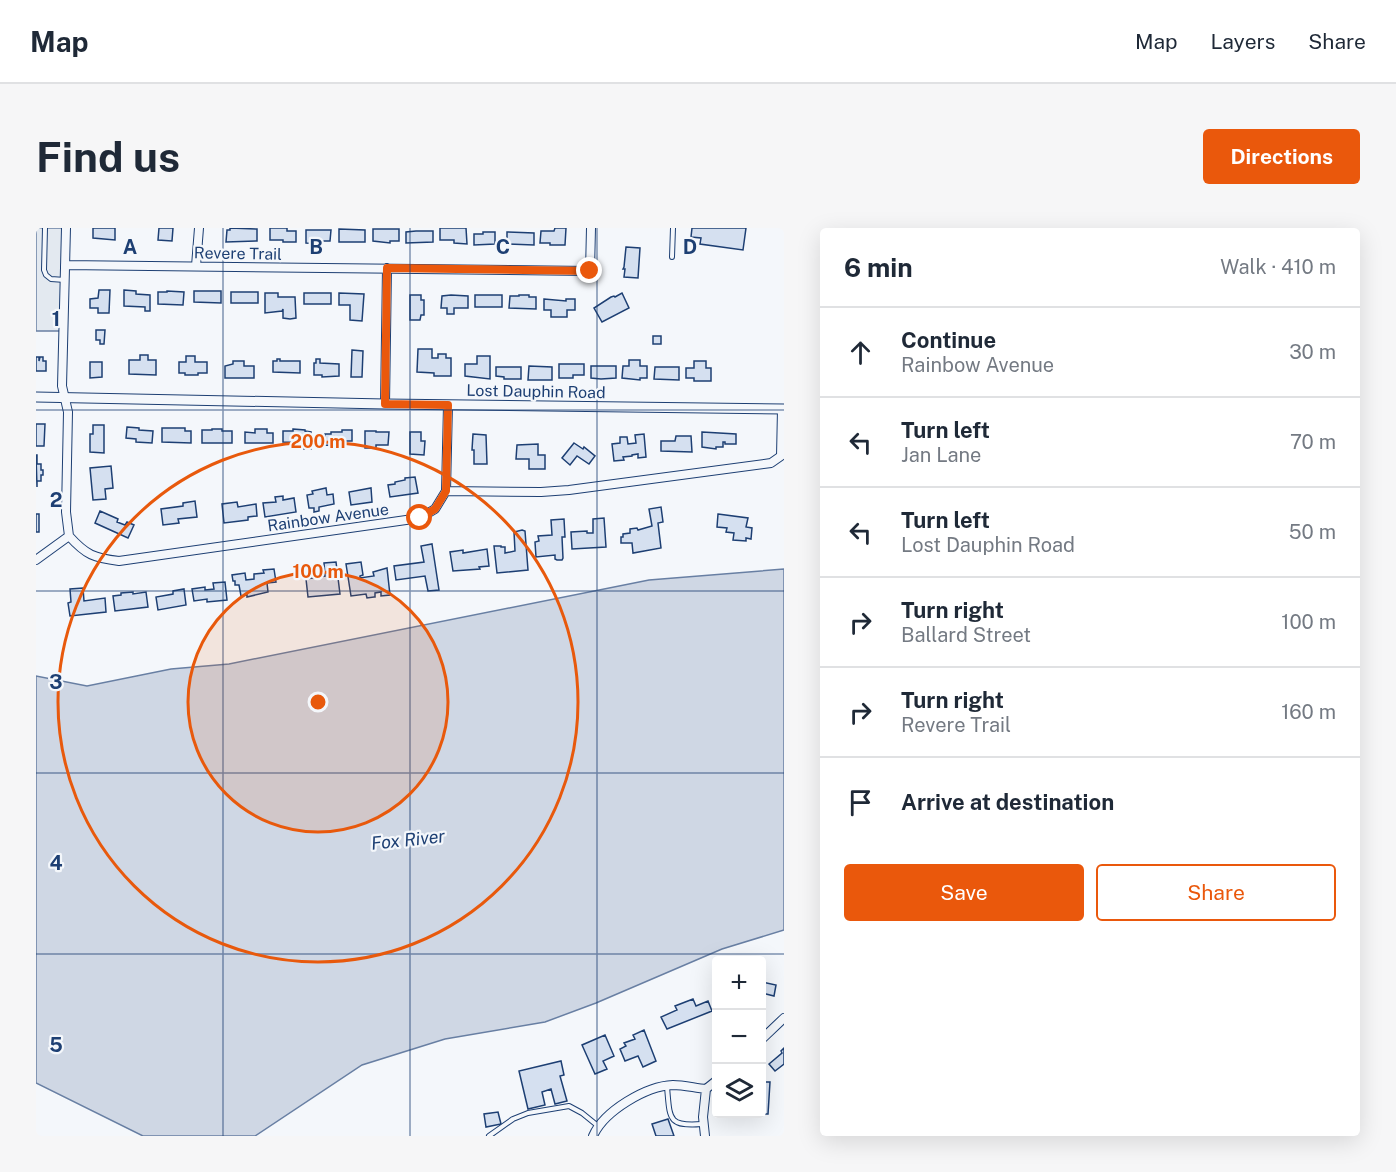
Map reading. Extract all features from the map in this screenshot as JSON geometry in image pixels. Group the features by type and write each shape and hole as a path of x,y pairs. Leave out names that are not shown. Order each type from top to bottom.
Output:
{"street":[{"path":"36,560 69,536 66,512 68,412 62,386 66,228"},
{"path":"196,266 199,228"},
{"name":"Revere Trail","path":"65,265 590,271 591,228"},
{"path":"385,404 387,268"},
{"name":"Lost Dauphin Road","path":"36,398 783,409"},
{"path":"448,405 446,491 569,490 771,463 782,456 783,409"},
{"name":"Rainbow Avenue","path":"69,536 81,549 98,558 119,561 420,518 435,509 446,491"},
{"path":"766,1036 784,1018"},
{"path":"593,1136 599,1126 619,1107 648,1090 673,1085 706,1089 712,1085"},
{"path":"705,1136 703,1117 706,1089"}],"lane":[{"path":"45,228 44,270 46,276 51,279 65,280"},
{"path":"672,257 673,228"},
{"path":"668,1086 670,1113 674,1121 687,1125 704,1124"},
{"path":"489,1136 513,1119 528,1113 569,1106 599,1126"}],"shaded area":[{"path":"36,228 66,228 64,331 36,331"}],"water":[{"name":"Fox River","path":"784,569 784,930 722,949 596,1003 545,1022 445,1039 362,1065 255,1136 143,1136 36,1083 36,676 87,686 171,669 229,664 649,580"}],"building":[{"path":"93,228 115,228 115,240 93,238"},
{"path":"159,228 173,228 172,241 158,240"},
{"path":"230,228 257,229 257,241 226,242 227,230"},
{"path":"270,228 287,228 287,231 296,231 296,242 270,240"},
{"path":"440,228 466,228 467,244 454,243 454,240 440,240"},
{"path":"555,228 566,228 565,245 540,243 541,231 554,231"},
{"path":"692,228 746,228 743,250 700,244 701,238 691,237"},
{"path":"339,229 365,230 365,242 339,242"},
{"path":"373,229 399,229 399,241 390,241 390,243 373,241"},
{"path":"306,230 331,230 330,241 321,241 321,244 306,243"},
{"path":"433,231 433,242 406,243 406,232"},
{"path":"483,232 495,232 495,244 474,245 474,234 483,234"},
{"path":"507,232 534,233 534,245 507,244"},
{"path":"626,247 640,248 638,278 624,277"},
{"path":"99,290 110,290 109,313 98,313 98,308 90,308 90,299 98,298"},
{"path":"124,290 150,295 150,311 145,311 145,307 124,306"},
{"path":"194,291 221,291 221,303 194,302"},
{"path":"158,292 184,292 183,305 158,304"},
{"path":"231,292 258,292 258,303 231,303"},
{"path":"265,293 278,293 278,297 295,297 296,318 283,318 283,309 265,313"},
{"path":"304,293 331,293 331,304 304,304"},
{"path":"339,293 364,294 362,321 350,320 350,305 339,305"},
{"path":"622,293 629,308 602,322 594,308"},
{"path":"410,295 421,295 421,300 424,300 424,315 421,315 420,320 410,320"},
{"path":"475,295 502,295 502,307 475,307"},
{"path":"442,296 468,296 468,308 454,308 454,314 447,314 447,308 441,308"},
{"path":"510,296 536,297 536,309 509,308"},
{"path":"544,299 566,301 566,299 575,299 575,310 567,310 567,317 551,317 551,310 544,310"},
{"path":"96,330 105,330 104,344 96,340"},
{"path":"653,336 661,336 661,344 653,344"},
{"path":"418,349 432,349 432,358 438,358 438,354 446,354 446,358 451,358 451,376 434,376 434,373 417,372"},
{"path":"352,350 363,351 362,377 351,377"},
{"path":"140,355 148,355 148,360 156,360 156,375 129,374 129,360 140,360"},
{"path":"186,356 195,356 195,362 207,362 207,373 185,375 185,373 179,373 179,362 186,362"},
{"path":"477,356 490,356 490,379 465,376 465,364 477,364"},
{"path":"36,357 39,357 39,361 40,357 43,357 43,361 46,361 46,371 36,371"},
{"path":"277,359 300,361 300,373 273,372 273,361"},
{"path":"316,359 320,359 320,363 339,364 339,376 314,375"},
{"path":"629,360 640,360 640,366 647,366 647,378 640,378 640,380 622,378 623,366 629,366"},
{"path":"233,361 244,361 244,366 254,366 254,378 225,378 225,366 233,364"},
{"path":"694,361 706,361 706,368 711,368 711,381 694,381 694,378 686,378 686,368 694,368"},
{"path":"90,362 102,362 102,377 90,378"},
{"path":"559,364 584,364 584,375 559,378"},
{"path":"529,366 552,367 552,380 528,380"},
{"path":"591,366 616,366 616,378 591,378"},
{"path":"496,367 521,367 521,379 504,379 504,377 496,376"},
{"path":"655,367 679,367 679,380 654,379"},
{"path":"36,424 45,424 44,446 36,446"},
{"path":"93,425 104,425 104,453 90,452 90,434 93,434"},
{"path":"127,427 153,431 152,443 136,442 136,439 126,438"},
{"path":"162,428 185,428 185,431 191,431 191,443 162,442"},
{"path":"255,429 267,429 267,433 273,433 273,443 245,443 245,432 255,433"},
{"path":"293,429 311,432 311,449 304,449 304,443 283,442 283,431 293,431"},
{"path":"202,430 232,431 232,443 202,443"},
{"path":"342,430 352,430 352,441 343,441 343,446 324,445 325,434 342,432"},
{"path":"365,431 389,432 388,445 365,448"},
{"path":"410,432 421,432 421,441 425,441 424,455 410,454"},
{"path":"702,432 736,434 736,444 723,442 723,447 716,447 716,449 702,447"},
{"path":"473,434 486,435 487,464 474,464"},
{"path":"644,434 646,457 638,458 638,454 623,457 624,460 614,461 612,444 620,443 620,437 627,437 628,444 636,443 635,435"},
{"path":"676,436 691,436 692,452 661,451 661,441 675,441"},
{"path":"574,443 583,449 584,447 595,456 589,464 577,456 570,465 562,458"},
{"path":"538,444 538,455 545,455 545,469 529,469 529,459 516,459 517,445"},
{"path":"36,455 37,464 41,464 41,470 43,470 41,481 37,481 37,487"},
{"path":"111,466 113,488 105,489 106,499 93,500 90,468"},
{"path":"415,477 418,493 390,497 388,485 405,480 405,478"},
{"path":"326,488 327,495 333,494 334,504 319,507 319,511 314,512 314,508 309,508 307,495 313,494 312,491"},
{"path":"371,488 372,502 351,505 349,492"},
{"path":"283,496 283,500 294,498 296,512 265,517 263,503 276,502 275,497"},
{"path":"195,501 197,517 178,519 179,523 163,525 161,509 183,506 183,503"},
{"path":"237,502 238,507 256,504 257,516 248,517 248,520 224,523 222,504"},
{"path":"661,507 663,522 658,523 661,548 633,553 632,543 621,543 621,537 623,534 630,533 630,529 637,528 638,530 652,526 649,509"},
{"path":"100,511 118,519 117,522 134,525 128,538 95,523"},
{"path":"36,514 39,514 39,532 36,532"},
{"path":"718,514 748,518 746,527 752,528 751,539 733,540 734,533 726,532 727,528 717,527"},
{"path":"604,518 606,547 572,549 571,532 593,533 593,519"},
{"path":"564,519 565,537 562,537 562,560 555,559 555,555 536,557 535,542 539,541 538,536 552,535 551,520"},
{"path":"525,531 528,570 497,573 494,546 505,547 505,553 515,551 514,532"},
{"path":"432,544 439,590 428,591 425,576 396,580 394,566 424,562 421,546"},
{"path":"487,549 489,566 453,571 450,552 463,550 463,553"},
{"path":"336,562 340,594 308,597 306,579 325,576 324,563"},
{"path":"361,562 363,575 360,578 374,576 373,572 387,568 390,595 381,596 381,592 375,593 375,597 367,598 366,594 351,596 346,564"},
{"path":"274,569 276,582 267,583 268,592 247,597 247,595 241,596 239,585 235,585 233,581 232,575 245,573 246,580 254,579 254,574"},
{"path":"225,582 227,600 194,601 192,589 205,587 205,590 214,589 213,583"},
{"path":"83,588 84,601 105,598 106,612 70,616 68,603 71,602 70,589"},
{"path":"184,589 186,605 158,610 156,597"},
{"path":"133,592 133,594 146,592 148,607 115,611 113,596"},
{"path":"766,983 776,985 774,996 766,994"},
{"path":"693,999 696,1006 708,1001 712,1011 667,1029 661,1017 677,1010 675,1006"},
{"path":"644,1030 656,1061 643,1067 638,1056 625,1061 620,1049 626,1046 624,1043 635,1039 633,1035"},
{"path":"605,1035 614,1056 603,1061 607,1069 595,1074 582,1045"},
{"path":"784,1048 784,1064 775,1071 769,1064 782,1053"},
{"path":"561,1061 564,1075 560,1076 567,1101 555,1104 551,1089 542,1092 545,1105 528,1109 519,1071"},
{"path":"766,1082 770,1082 768,1114 766,1114"},
{"path":"498,1112 501,1124 486,1127 484,1114"},
{"path":"668,1119 674,1136 656,1136 652,1124"}],"route":[{"path":"420,518 435,509 446,491 448,405 385,404 387,268 590,271"}]}
